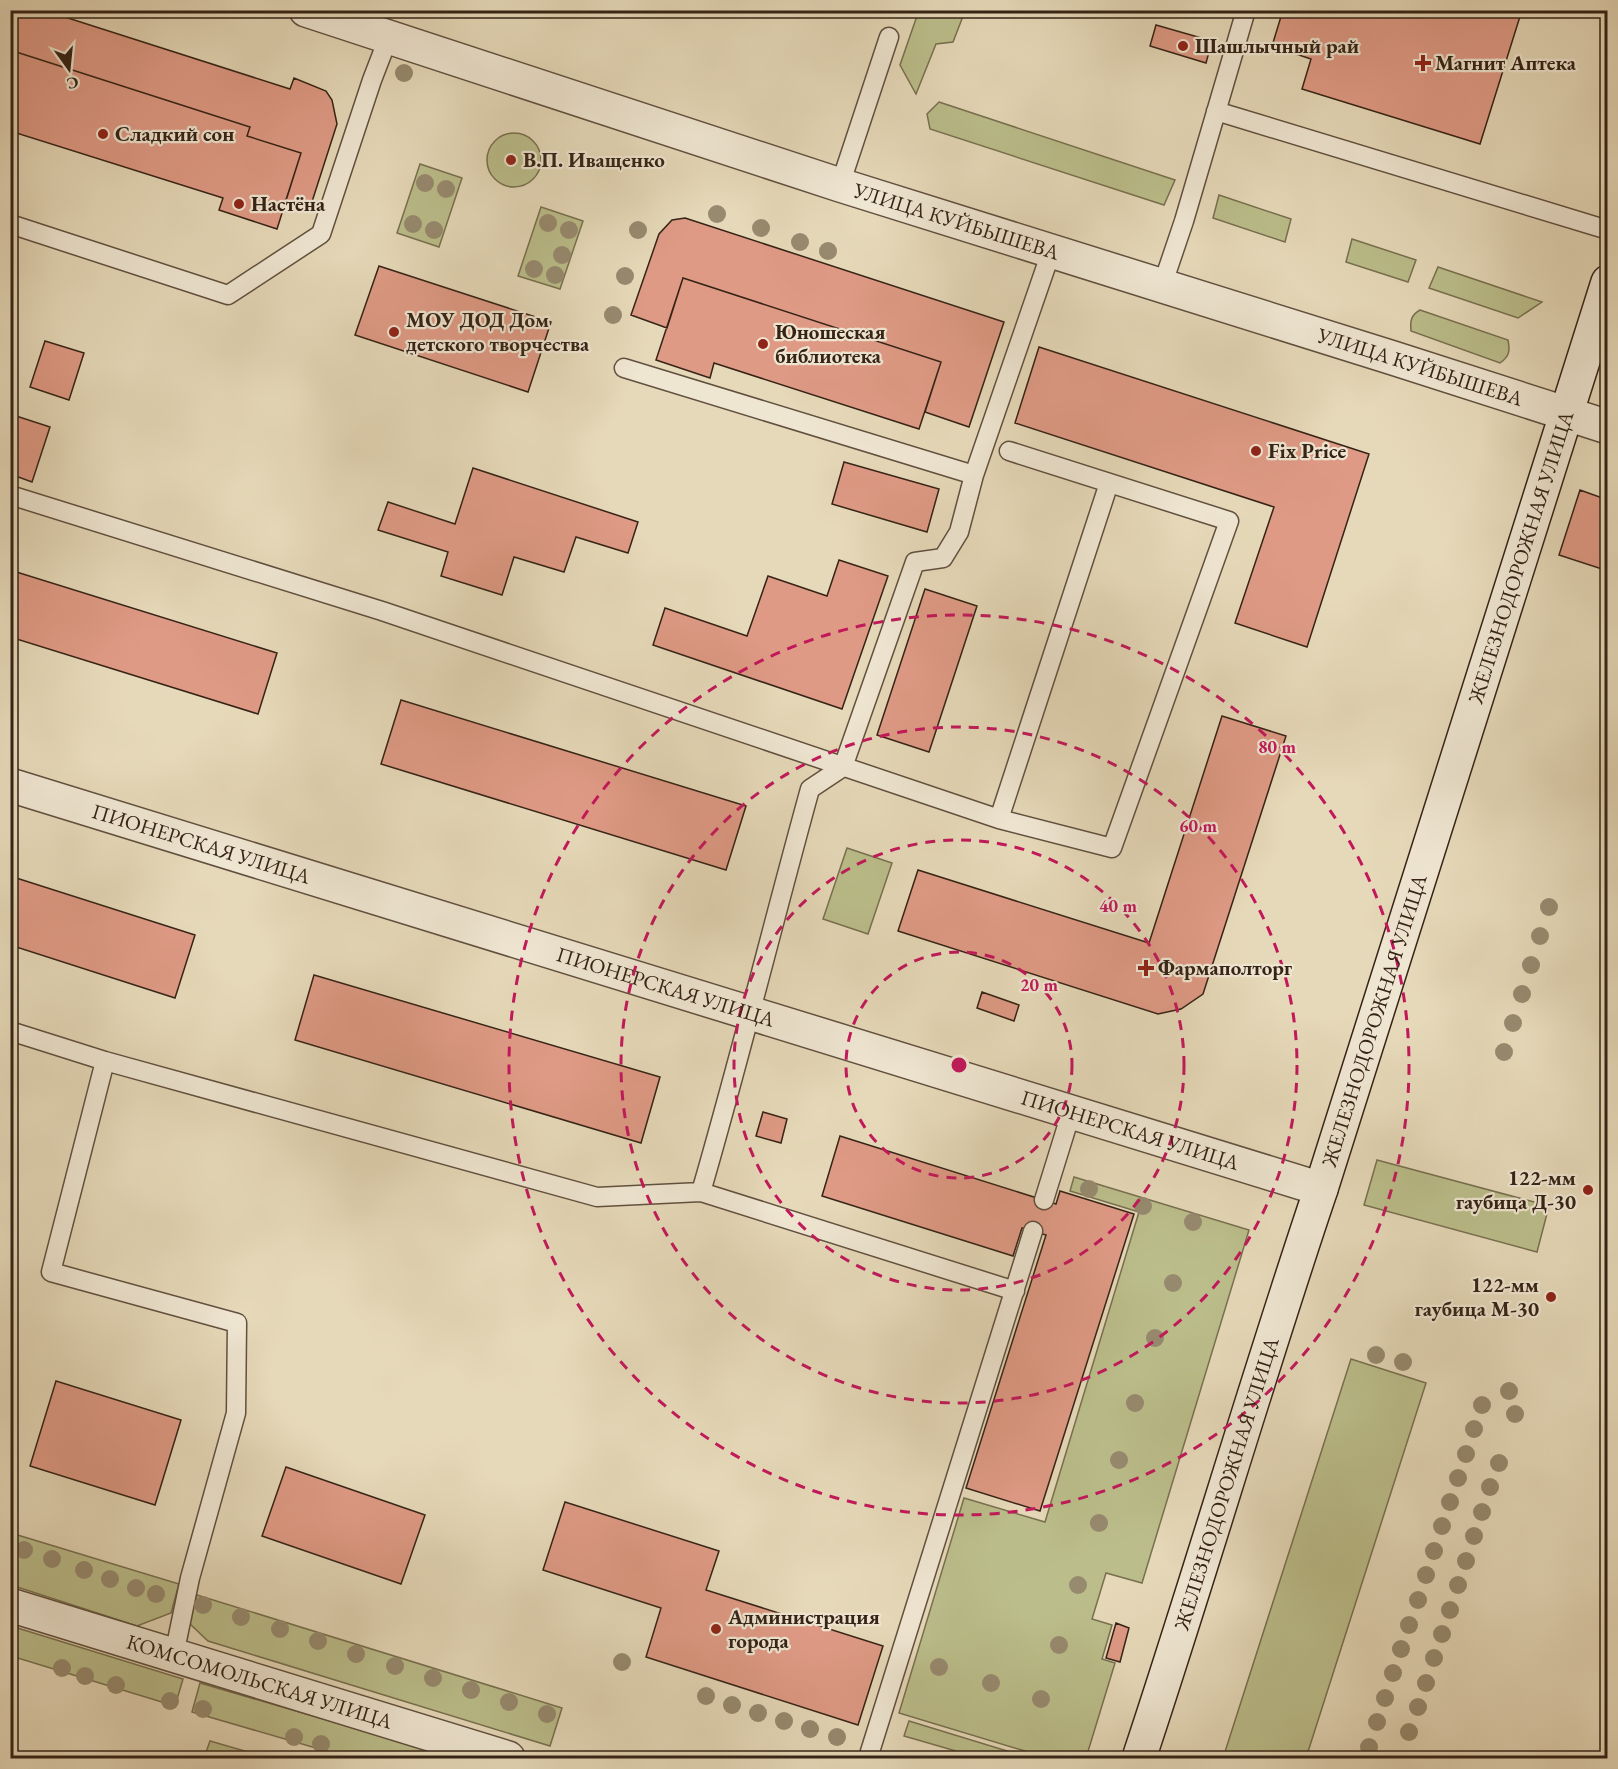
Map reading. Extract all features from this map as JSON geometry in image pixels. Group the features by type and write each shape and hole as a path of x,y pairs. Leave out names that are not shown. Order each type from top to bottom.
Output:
{"street":[{"name":"УЛИЦА КУЙБЫШЕВА","path":"306,10 840,185 1608,427"},
{"name":"ЖЕЛЕЗНОДОРОЖНАЯ УЛИЦА","path":"1139,1758 1175,1651 1282,1303 1321,1189 1608,282"},
{"name":"ПИОНЕРСКАЯ УЛИЦА","path":"10,785 1321,1189"},
{"name":"КОМСОМОЛЬСКАЯ УЛИЦА","path":"10,1605 508,1758"}],"lane":[{"path":"1161,286 1184,221 1246,10"},
{"path":"10,224 228,295 321,234 389,36"},
{"path":"840,185 889,36"},
{"path":"1216,111 1608,230"},
{"path":"701,1192 810,789 843,767 915,562 944,558 958,532 975,475 1051,252"},
{"path":"624,368 975,475"},
{"path":"10,495 382,612 999,819 1112,848 1229,521 1009,451"},
{"path":"999,819 1109,483"},
{"path":"10,1031 105,1061 597,1197 701,1192 1014,1291"},
{"path":"105,1061 51,1272 237,1323 236,1413 190,1578 174,1654"},
{"path":"1044,1200 1071,1113"},
{"path":"868,1758 1033,1231"}],"green space":[{"path":"919,10 965,11 953,42 936,44 916,94 900,65"},
{"path":"939,102 1175,180 1164,205 930,129 927,114"},
{"path":"509,133 519,133 529,137 537,145 541,160 537,175 529,183 519,187 509,187 499,183 491,175 487,165 487,155 491,145 499,137"},
{"path":"420,164 462,178 439,247 397,233"},
{"path":"1219,195 1291,219 1285,242 1213,218"},
{"path":"541,207 583,221 560,289 518,276"},
{"path":"1352,239 1416,260 1408,282 1346,262"},
{"path":"1438,267 1542,302 1518,318 1429,288"},
{"path":"1420,310 1508,340 1507,355 1500,363 1411,331 1412,319"},
{"path":"847,848 892,863 868,934 823,919"},
{"path":"1377,1160 1549,1206 1537,1252 1364,1205"},
{"path":"1074,1177 1249,1230 1142,1583 1106,1573 1092,1619 1112,1625 1102,1659 1115,1663 1086,1758 1048,1758 899,1713 964,1498 1045,1522 1139,1212 1070,1191"},
{"path":"1351,1359 1426,1383 1306,1758 1223,1758"},
{"path":"11,1533 179,1584 171,1613 137,1626 11,1585"},
{"path":"197,1595 562,1708 550,1746 208,1641 189,1623"},
{"path":"11,1626 183,1679 175,1706 11,1656"},
{"path":"200,1683 456,1758 350,1758 192,1712"},
{"path":"909,1721 1017,1754 1016,1758 980,1758 904,1736"},
{"path":"210,1741 269,1758 204,1758"}],"building":[{"path":"10,10 43,10 290,89 294,78 326,91 332,100 337,124 309,211 285,203 301,153 247,136 250,127 10,50"},
{"path":"1283,10 1522,10 1480,144 1302,89 1311,59 1272,46"},
{"path":"1156,25 1212,41 1206,63 1150,46"},
{"path":"10,50 250,127 247,136 301,153 277,229 219,210 223,198 10,131"},
{"path":"685,218 1004,322 969,427 925,412 941,362 683,278 667,328 631,315 659,234 672,220"},
{"path":"379,266 551,322 528,392 355,335"},
{"path":"683,278 941,362 919,429 714,363 710,378 656,360"},
{"path":"45,341 84,353 69,400 30,387"},
{"path":"1039,347 1369,454 1307,647 1235,623 1274,507 1015,423"},
{"path":"10,414 50,427 32,482 10,474"},
{"path":"844,462 939,489 927,532 832,504"},
{"path":"473,468 638,522 628,553 576,537 564,572 514,557 502,595 441,576 448,552 378,530 388,502 455,524"},
{"path":"1580,490 1608,500 1608,571 1559,555"},
{"path":"839,560 888,576 842,709 653,645 665,608 747,636 768,576 827,596"},
{"path":"10,570 277,653 258,714 10,637"},
{"path":"925,589 977,606 929,752 877,735"},
{"path":"401,700 746,806 726,870 381,764"},
{"path":"1222,716 1286,736 1203,994 1181,1009 1158,1014 898,931 918,870 1149,943"},
{"path":"10,876 195,935 175,998 10,945"},
{"path":"314,975 660,1077 641,1143 295,1040"},
{"path":"982,992 1019,1005 1014,1021 977,1008"},
{"path":"763,1112 787,1119 781,1143 756,1136"},
{"path":"840,1136 1056,1204 1060,1191 1134,1214 1040,1511 966,1488 1046,1235 1022,1228 1013,1256 822,1196"},
{"path":"56,1381 181,1420 155,1505 30,1466"},
{"path":"286,1467 425,1515 401,1584 262,1536"},
{"path":"565,1502 719,1551 706,1590 883,1646 858,1725 646,1657 661,1608 543,1570"},
{"path":"1116,1623 1129,1628 1120,1662 1106,1658"},
{"path":"10,1750 34,1758 10,1758"}],"place":[{"name":"Шашлычный рай","path":"1183,46"},
{"name":"Магнит Аптека","path":"1423,63"},
{"name":"Сладкий сон","path":"103,134"},
{"name":"В.П. Иващенко","path":"511,160"},
{"name":"Настёна","path":"239,204"},
{"name":"МОУ ДОД Дом детского творчества","path":"394,332"},
{"name":"Юношеская библиотека","path":"763,344"},
{"name":"Fix Price","path":"1256,451"},
{"name":"Фармаполторг","path":"1146,968"},
{"name":"122-мм гаубица Д-30","path":"1588,1190"},
{"name":"122-мм гаубица М-30","path":"1551,1297"},
{"name":"Администрация города","path":"716,1629"}]}
